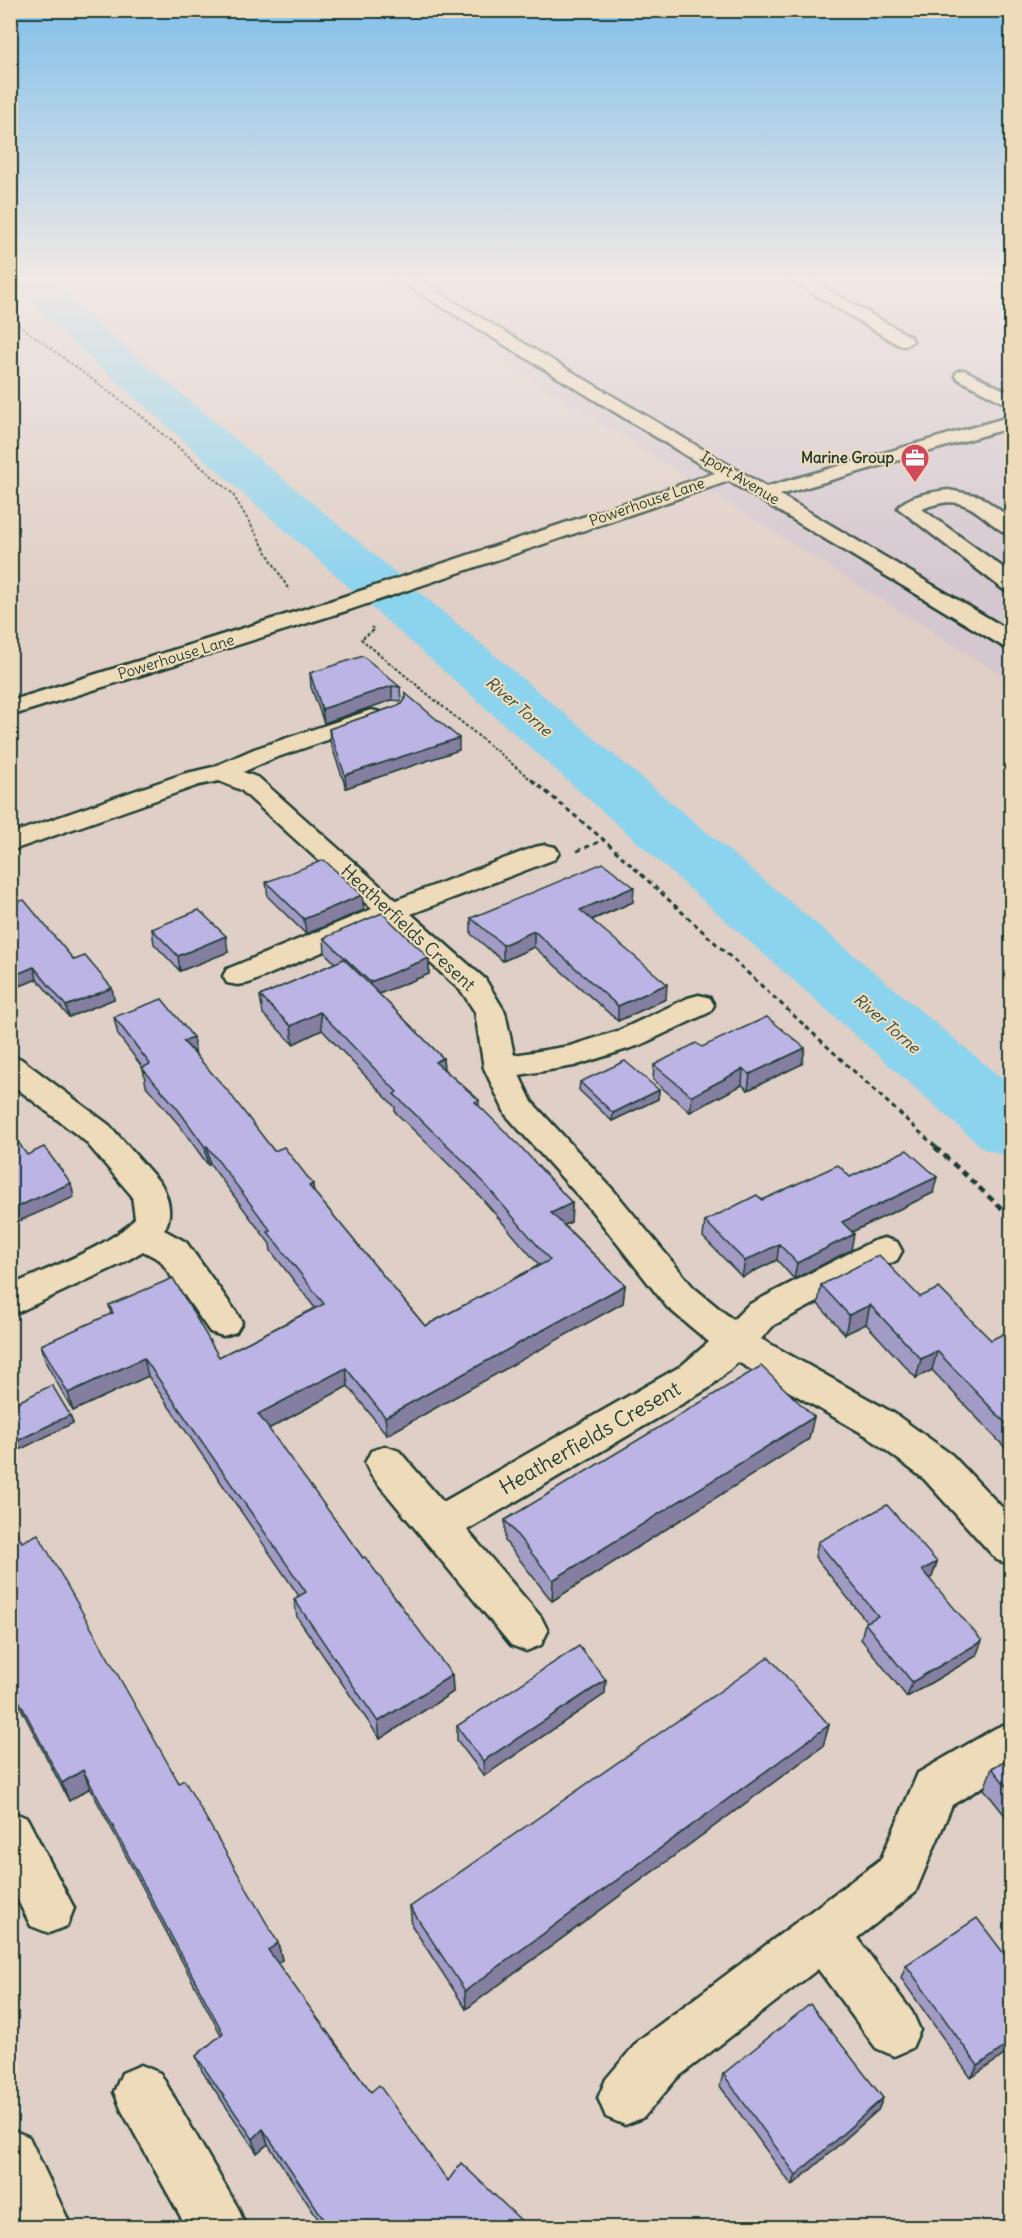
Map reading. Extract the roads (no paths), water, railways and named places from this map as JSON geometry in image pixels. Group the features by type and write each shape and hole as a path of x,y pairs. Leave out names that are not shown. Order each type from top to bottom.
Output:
{"street":[{"name":"Iport Avenue","path":"582,384 1011,642"},
{"path":"980,384 1011,402"},
{"path":"676,492 727,497 772,497 1011,421"},
{"name":"Powerhouse Lane","path":"10,709 308,622 341,605 732,474"},
{"path":"1011,529 972,500 950,496 924,499 908,508 1011,585"},
{"path":"10,843 192,779 221,773 263,754 393,709"},
{"name":"Heatherfields Cresent","path":"221,773 250,784 474,986 490,1012 500,1068 518,1107 603,1201 680,1297 735,1342 881,1425 938,1467 1011,1547"},
{"path":"238,976 391,912 544,852"},
{"path":"500,1068 574,1056 629,1038 699,1005"},
{"path":"10,1066 97,1133 149,1193 153,1220 142,1234 108,1255 10,1302"},
{"path":"142,1234 173,1251 223,1322"},
{"path":"735,1342 761,1315 884,1251"},
{"name":"Heatherfields Cresent","path":"438,1526 695,1377 735,1342"},
{"path":"385,1463 526,1631"},
{"path":"626,2098 658,2059 898,1876 935,1790 1011,1743"},
{"path":"10,1835 49,1908"},
{"path":"823,1934 894,2030"},
{"path":"141,2092 218,2228"},
{"path":"10,2156 44,2228"}],"waterway":[{"name":"River Torne","path":"145,384 1012,1130"}],"place":[{"name":"Marine Group","path":"915,484"}]}
